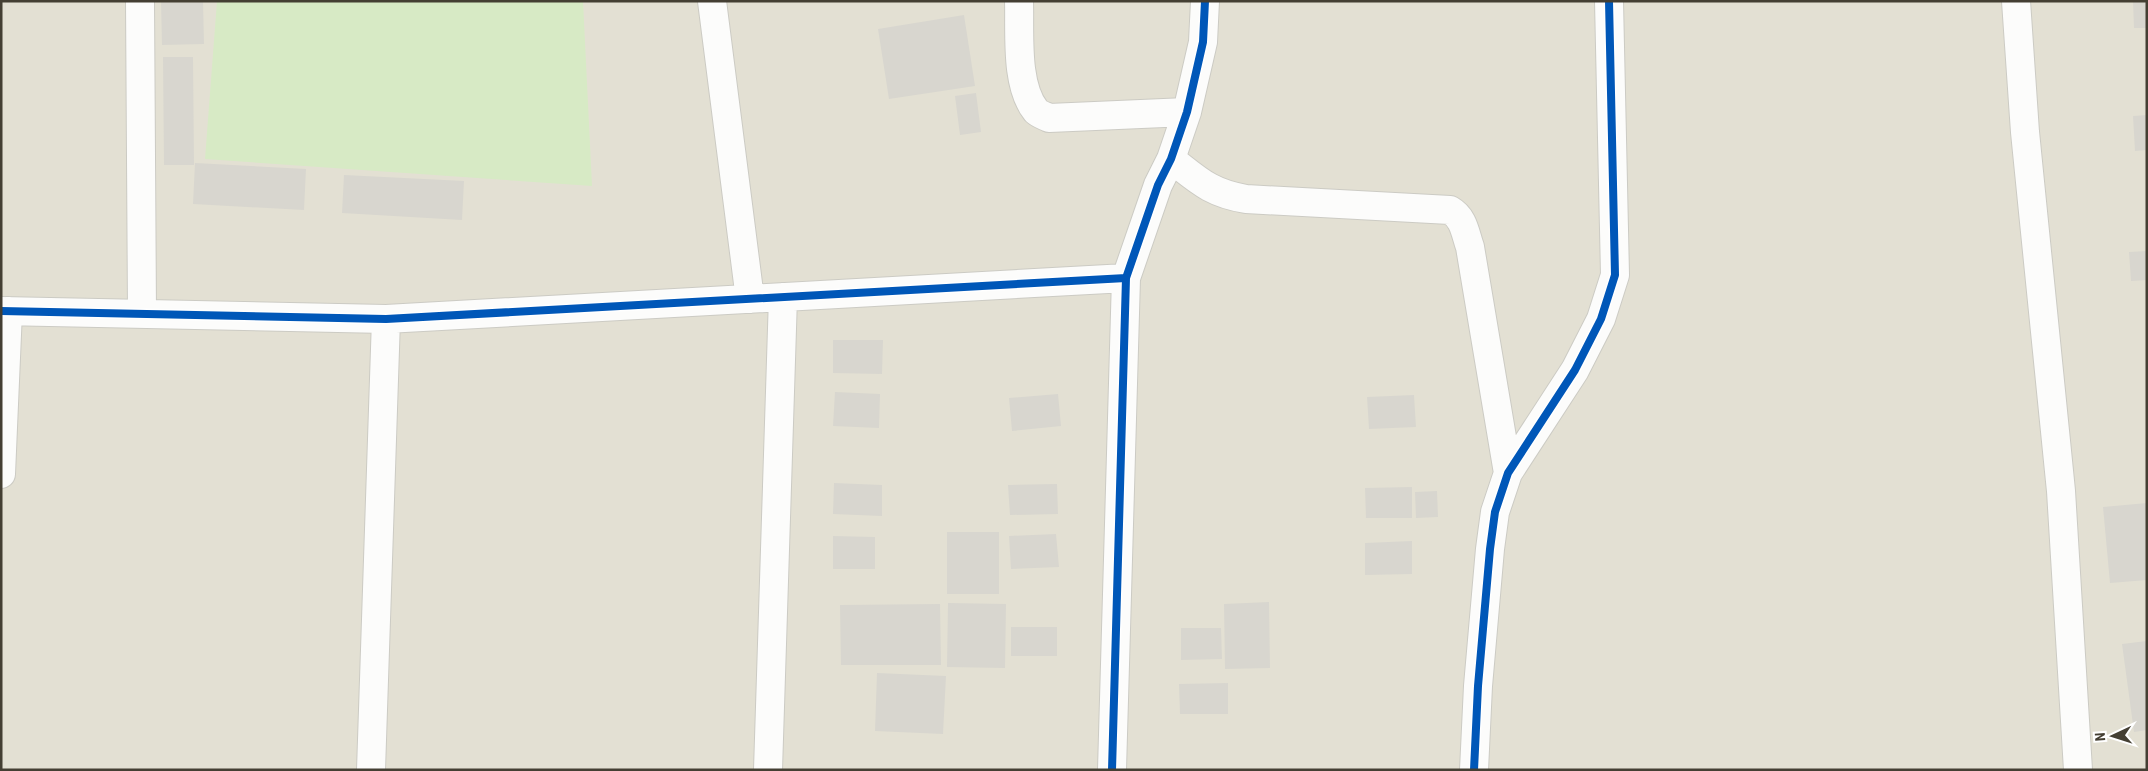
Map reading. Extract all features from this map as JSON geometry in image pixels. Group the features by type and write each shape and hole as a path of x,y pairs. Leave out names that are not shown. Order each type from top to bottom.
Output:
{"street":[{"path":"140,1 142,312"},
{"path":"712,1 750,299"},
{"path":"1019,1 1022,80 1029,100 1037,112 1049,118 1187,112"},
{"path":"1112,770 1126,278 1158,185 1171,159 1187,112 1203,42 1205,1"},
{"path":"1474,770 1478,686 1495,512 1508,473 1574,370 1601,319 1615,275 1609,1"},
{"path":"2016,1 2025,132 2061,491 2078,770"},
{"path":"1171,159 1207,187 1224,196 1246,200 1450,210 1456,214 1461,219 1470,247 1508,473"},
{"path":"1,474 5,311 142,312 386,319 1126,278"},
{"path":"768,770 783,297"},
{"path":"371,770 386,319"}],"shaded area":[{"path":"1,1 2147,1 2147,770 1,770"}],"green space":[{"path":"217,1 583,1 592,186 205,159"}],"building":[{"path":"161,1 203,1 204,44 162,45"},
{"path":"2133,1 2147,1 2147,28 2134,28"},
{"path":"964,15 975,86 889,99 878,29"},
{"path":"163,57 193,57 194,165 164,165"},
{"path":"976,93 981,132 960,135 955,96"},
{"path":"2147,115 2147,150 2135,151 2133,116"},
{"path":"195,163 306,169 304,210 193,204"},
{"path":"344,175 464,181 462,220 342,213"},
{"path":"2147,251 2147,280 2131,281 2129,252"},
{"path":"833,340 883,340 882,374 833,373"},
{"path":"835,392 880,394 879,428 833,426"},
{"path":"1058,394 1061,426 1012,431 1009,398"},
{"path":"1414,395 1416,427 1369,429 1367,397"},
{"path":"834,483 882,485 882,516 833,514"},
{"path":"1057,484 1058,514 1010,515 1008,485"},
{"path":"1412,487 1412,518 1366,518 1365,488"},
{"path":"1437,491 1438,517 1416,518 1415,492"},
{"path":"2147,503 2147,580 2110,583 2103,507"},
{"path":"947,532 999,532 999,594 947,594"},
{"path":"1056,534 1059,567 1011,569 1009,536"},
{"path":"833,536 875,537 875,569 833,569"},
{"path":"1412,541 1412,574 1365,575 1365,543"},
{"path":"1269,602 1270,668 1225,669 1224,604"},
{"path":"948,603 1006,604 1005,668 947,667"},
{"path":"940,604 941,665 841,665 840,605"},
{"path":"1011,627 1057,627 1057,656 1011,656"},
{"path":"1181,628 1221,628 1222,659 1181,660"},
{"path":"2147,641 2147,730 2134,732 2122,644"},
{"path":"877,673 946,676 943,734 875,731"},
{"path":"1228,683 1228,714 1180,714 1179,684"}],"cycle path":[{"path":"1112,770 1126,278 1158,185 1171,159 1187,112 1203,42 1205,1"},
{"path":"1474,770 1478,686 1495,512 1508,473 1575,370 1601,319 1615,275 1609,1"},
{"path":"1,311 386,319 1126,278"}]}
